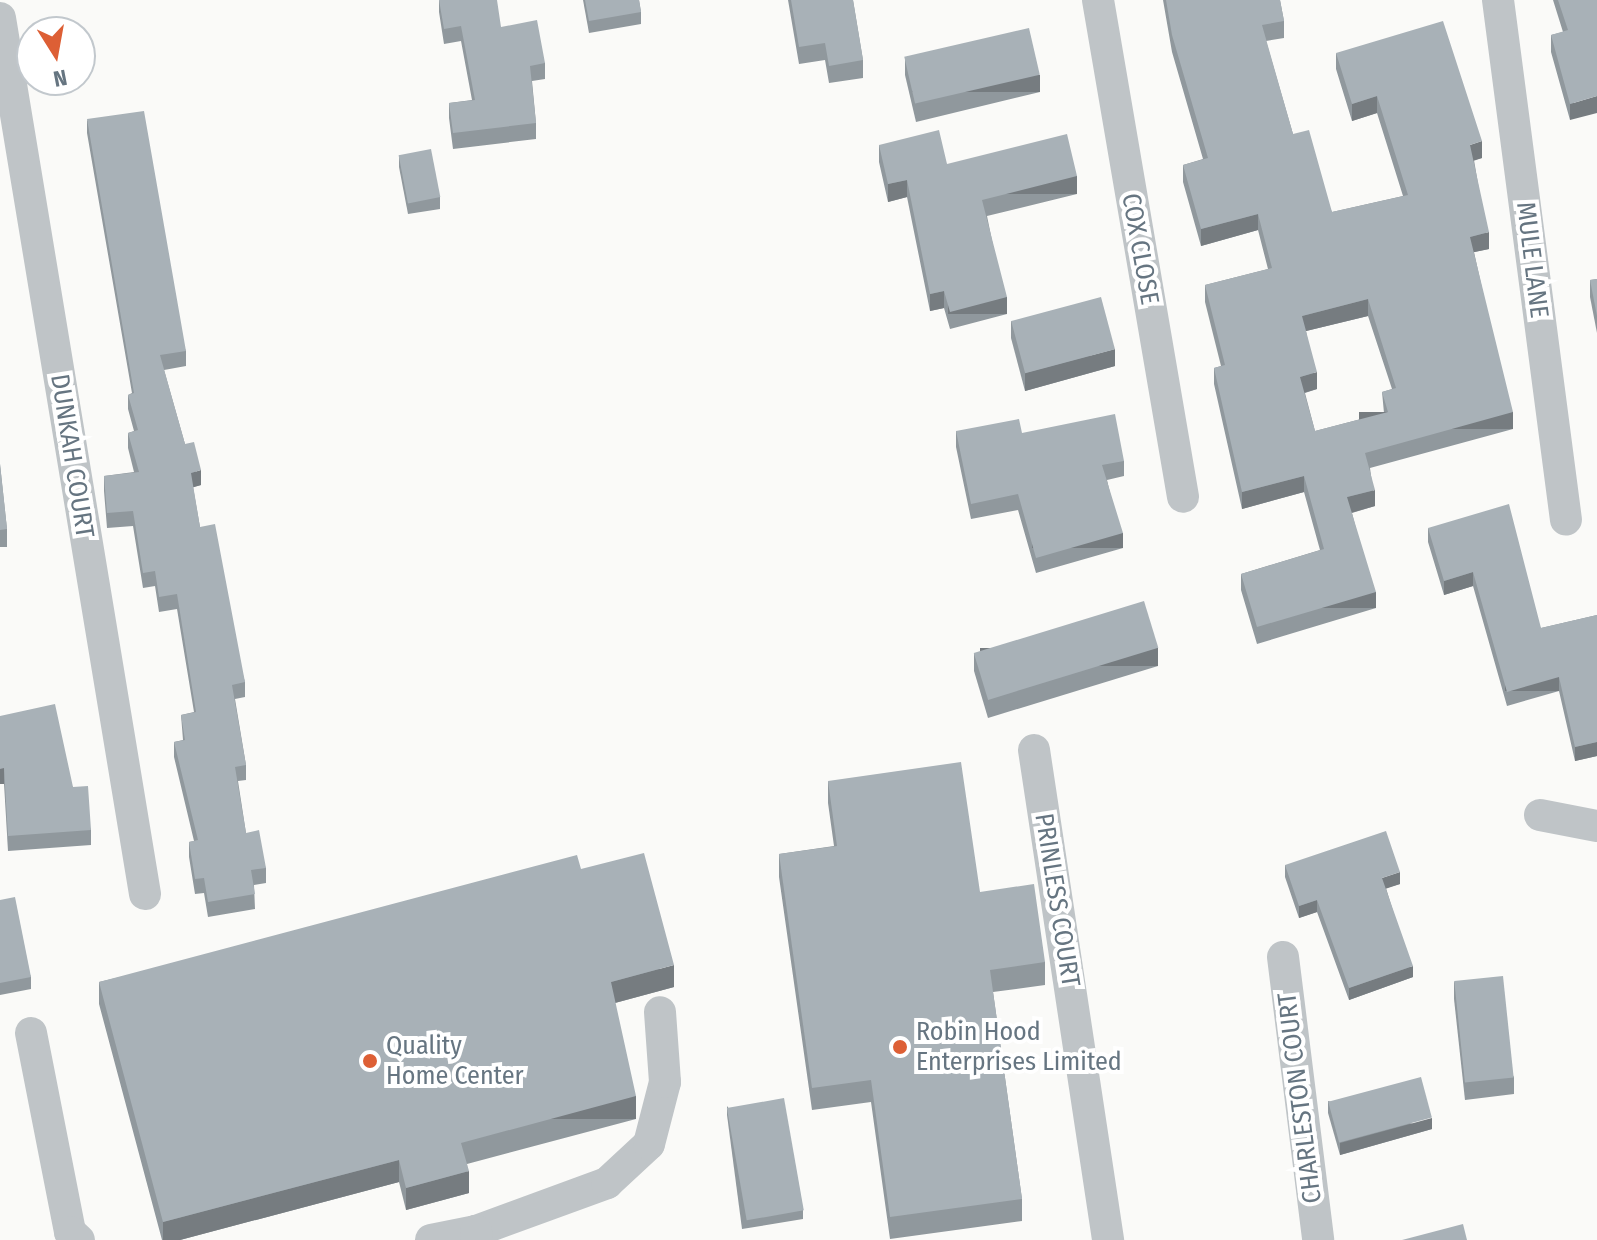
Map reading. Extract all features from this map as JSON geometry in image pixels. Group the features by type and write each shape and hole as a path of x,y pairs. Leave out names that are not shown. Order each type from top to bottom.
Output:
{"street":[{"name":"COX CLOSE","path":"1098,0 1183,497"},
{"name":"MULE LANE","path":"1498,0 1566,520"},
{"name":"DUNKAH COURT","path":"0,18 145,894"},
{"name":"PRINLESS COURT","path":"1034,750 1108,1240"},
{"path":"1540,815 1597,826"},
{"name":"CHARLESTON COURT","path":"1283,957 1318,1240"},
{"path":"431,1240 476,1235 607,1183 649,1144 665,1082 660,1012"},
{"path":"31,1033 70,1232 79,1240"}],"building":[{"path":"439,0 497,0 501,27 537,20 545,63 530,66 536,123 453,133 449,103 475,100 461,26 444,29"},
{"path":"585,0 639,0 641,12 589,21"},
{"path":"791,0 853,0 863,60 829,66 825,43 799,47"},
{"path":"1166,0 1280,0 1284,21 1262,25 1293,134 1309,130 1332,212 1408,195 1377,96 1352,104 1336,53 1443,21 1482,141 1470,145 1489,232 1470,237 1513,412 1365,453 1375,490 1347,497 1376,592 1257,627 1241,574 1324,549 1304,476 1242,492 1214,368 1225,365 1205,285 1272,268 1258,214 1201,229 1183,165 1208,158 1172,35","holes":["1368,299 1396,388 1382,392 1388,412 1315,431 1300,377 1317,372 1302,316"]},
{"path":"1558,0 1597,0 1597,96 1570,104 1551,35 1568,30"},
{"path":"1029,28 1040,75 915,104 904,57"},
{"path":"144,111 186,351 160,355 185,444 194,442 201,470 191,473 200,527 215,524 245,682 232,685 246,765 235,767 246,833 259,830 266,868 251,870 255,894 208,902 204,878 195,879 189,842 198,840 174,742 185,740 181,715 196,712 177,594 159,597 155,571 143,573 133,511 107,513 104,476 139,472 128,433 138,430 128,395 134,393 87,119"},
{"path":"939,130 947,164 1067,134 1077,176 982,200 1007,297 950,312 944,291 930,294 907,180 888,184 879,145"},
{"path":"431,149 440,197 408,203 399,155"},
{"path":"1597,279 1597,316 1590,280"},
{"path":"1101,297 1115,349 1025,373 1011,321"},
{"path":"1115,414 1124,461 1102,465 1123,533 1036,558 1018,494 971,504 956,431 1019,419 1022,433"},
{"path":"0,464 7,529 0,530"},
{"path":"1509,504 1541,628 1597,615 1597,742 1575,747 1559,677 1507,692 1473,572 1444,581 1428,528"},
{"path":"1144,601 1158,648 988,700 974,653"},
{"path":"55,704 73,787 88,786 91,830 8,836 4,768 0,769 0,716"},
{"name":"Robin Hood Enterprises Limited","path":"961,762 980,892 1034,884 1045,962 990,970 1022,1199 890,1217 871,1080 812,1088 779,854 837,846 828,781"},
{"path":"1386,831 1400,872 1382,878 1413,966 1349,988 1317,900 1299,906 1285,865"},
{"name":"Quality Home Center","path":"644,853 674,965 611,982 636,1096 461,1143 469,1171 406,1188 399,1160 163,1222 99,982 577,855 581,869"},
{"path":"15,897 31,977 0,983 0,900"},
{"path":"1503,976 1514,1077 1465,1083 1454,981"},
{"path":"1421,1077 1432,1118 1339,1142 1328,1102"},
{"path":"784,1098 804,1210 747,1220 727,1108"},
{"path":"1463,1224 1467,1240 1402,1240"}],"place":[{"name":"Robin Hood Enterprises Limited","path":"900,1047"},
{"name":"Quality Home Center","path":"370,1061"}]}
